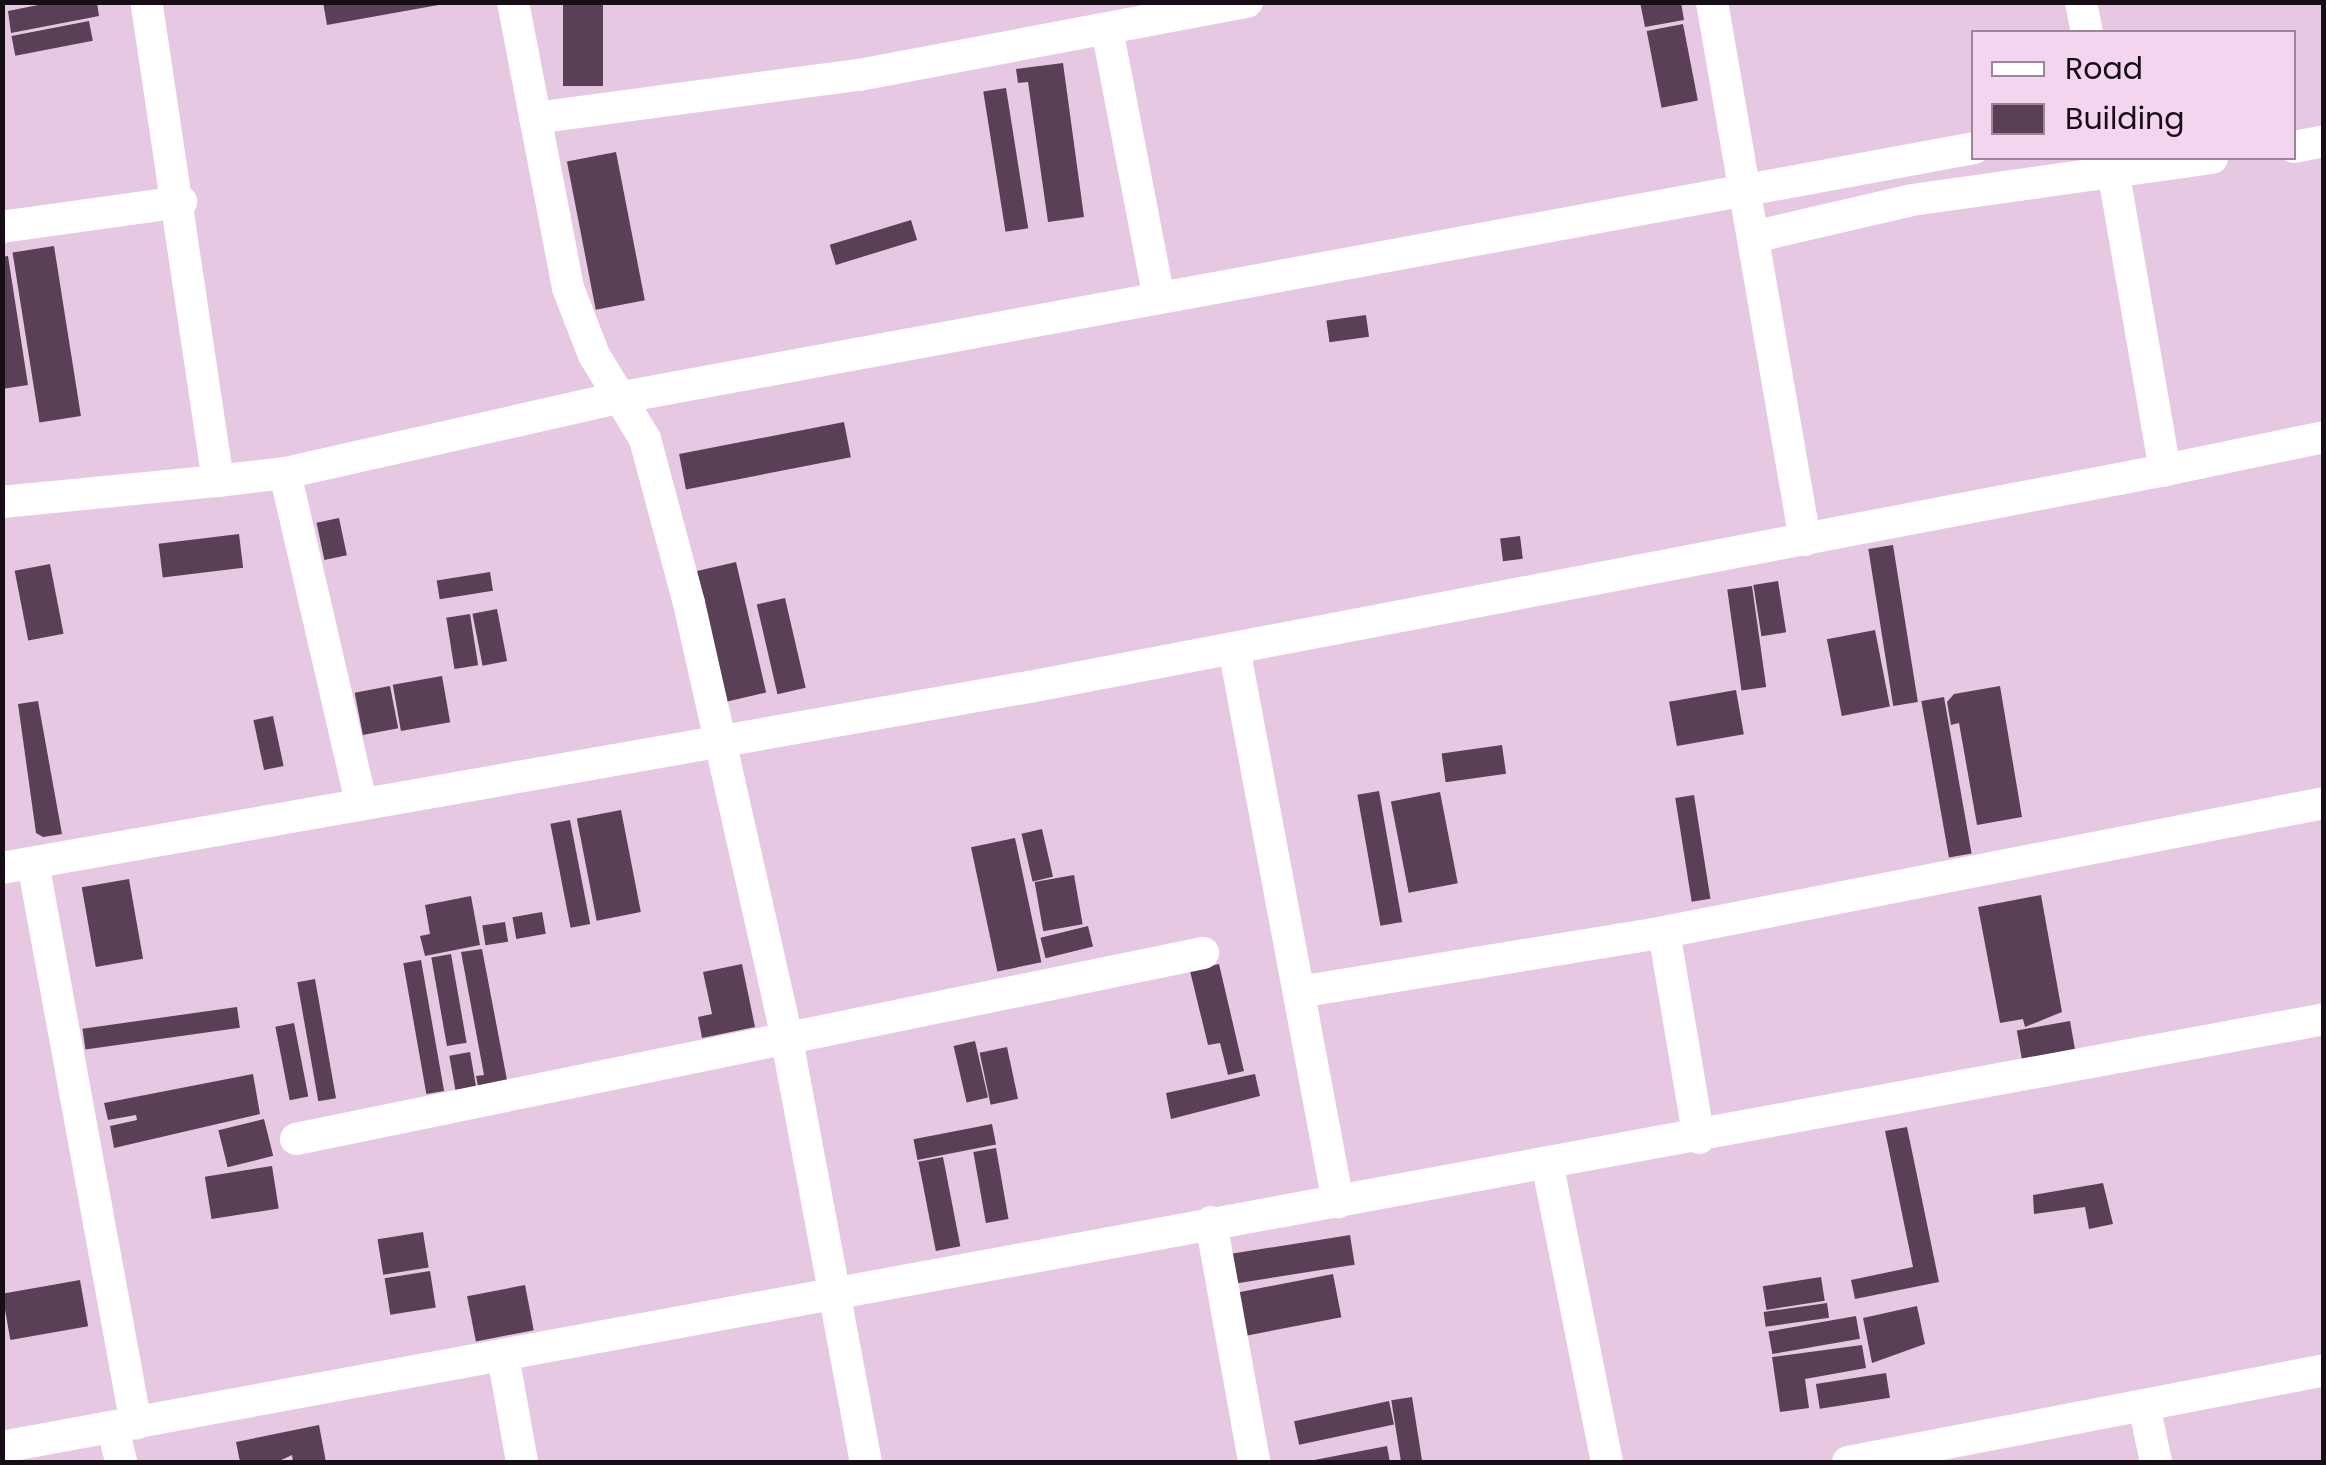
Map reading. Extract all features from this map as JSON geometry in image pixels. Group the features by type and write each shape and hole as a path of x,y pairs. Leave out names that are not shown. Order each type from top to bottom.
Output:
{"street":[{"path":"146,2 181,202 218,481"},
{"path":"513,2 572,301 594,355 624,397 645,440 786,1035 839,1293 866,1462"},
{"path":"536,118 859,75 1248,2"},
{"path":"1712,2 1805,540"},
{"path":"2080,2 2087,30"},
{"path":"1107,30 1159,298"},
{"path":"2296,147 2324,141"},
{"path":"2,502 285,473 624,397 1743,186 1971,148"},
{"path":"1753,237 1912,200 2112,163 2172,160"},
{"path":"2112,163 2165,470"},
{"path":"2,227 181,202"},
{"path":"120,1462 124,1427 18,865 1234,648 2324,438"},
{"path":"285,473 361,803"},
{"path":"1234,648 1338,1202"},
{"path":"1299,992 1664,932 2324,803"},
{"path":"1664,932 1699,1138"},
{"path":"296,1139 786,1035 1203,954"},
{"path":"2,1447 1210,1222 1548,1167 2324,1019"},
{"path":"1548,1167 1607,1462"},
{"path":"1210,1222 1254,1462"},
{"path":"503,1356 522,1462"},
{"path":"1848,1462 2324,1370"},
{"path":"2144,1405 2156,1462"}],"building":[{"path":"53,2 97,2 99,16 11,33 8,11"},
{"path":"323,2 444,2 444,4 327,25"},
{"path":"563,2 603,2 603,86 563,86"},
{"path":"1640,2 1681,2 1684,20 1645,27"},
{"path":"89,21 93,41 15,56 11,36"},
{"path":"1683,24 1698,101 1662,108 1647,31"},
{"path":"1063,63 1084,217 1048,222 1028,82 1018,83 1016,69"},
{"path":"1006,88 1028,228 1005,232 983,92"},
{"path":"616,152 645,300 596,310 567,162"},
{"path":"911,220 917,240 836,265 830,245"},
{"path":"54,246 81,416 39,422 13,253"},
{"path":"8,256 28,385 2,389 2,257"},
{"path":"1366,315 1369,337 1329,342 1326,321"},
{"path":"844,422 851,457 686,489 679,454"},
{"path":"339,518 347,555 324,560 317,523"},
{"path":"239,534 243,568 163,578 159,544"},
{"path":"1520,536 1523,559 1503,561 1500,538"},
{"path":"1893,545 1918,702 1893,706 1868,549"},
{"path":"736,562 766,693 727,702 697,571"},
{"path":"50,564 64,634 28,641 15,571"},
{"path":"490,572 493,591 440,599 437,580"},
{"path":"1778,581 1786,632 1761,636 1753,585"},
{"path":"1752,586 1766,687 1741,690 1727,589"},
{"path":"785,598 806,688 777,694 757,605"},
{"path":"497,609 507,661 483,666 472,614"},
{"path":"470,614 478,665 454,669 446,618"},
{"path":"1875,630 1890,707 1842,716 1827,639"},
{"path":"442,676 450,722 401,731 393,685"},
{"path":"390,686 398,728 363,735 355,693"},
{"path":"2000,686 2022,817 1977,825 1959,723 1951,725 1947,702 1954,694"},
{"path":"1736,690 1744,734 1677,746 1669,702"},
{"path":"1944,697 1972,854 1949,858 1921,701"},
{"path":"38,701 62,834 43,837 36,833 18,704"},
{"path":"273,716 284,766 264,770 253,720"},
{"path":"1502,745 1506,774 1446,782 1442,753"},
{"path":"1379,791 1402,922 1380,926 1357,795"},
{"path":"1440,792 1458,883 1409,893 1391,802"},
{"path":"1694,795 1710,899 1692,902 1675,798"},
{"path":"621,810 641,912 597,921 577,819"},
{"path":"570,820 590,924 571,928 550,824"},
{"path":"1042,829 1053,877 1033,881 1022,834"},
{"path":"1015,838 1041,962 997,972 971,847"},
{"path":"1074,875 1083,924 1043,931 1035,882"},
{"path":"129,879 143,959 96,967 82,887"},
{"path":"2041,895 2062,1012 2025,1027 2023,1019 2000,1023 1978,907"},
{"path":"471,896 480,945 425,956 420,936 430,934 425,905"},
{"path":"542,912 546,934 516,939 512,917"},
{"path":"505,922 508,942 485,945 482,926"},
{"path":"1088,926 1093,946 1046,958 1040,938"},
{"path":"482,949 507,1080 478,1086 476,1076 484,1075 461,952"},
{"path":"451,954 467,1043 447,1046 431,957"},
{"path":"421,960 444,1091 426,1094 403,963"},
{"path":"742,964 755,1027 702,1038 698,1017 712,1014 703,972"},
{"path":"1219,964 1244,1071 1228,1075 1220,1043 1208,1045 1190,971"},
{"path":"315,979 336,1098 318,1101 297,982"},
{"path":"237,1007 240,1028 85,1050 83,1029"},
{"path":"2070,1021 2075,1050 2022,1059 2017,1030"},
{"path":"294,1023 308,1097 290,1100 275,1027"},
{"path":"975,1041 988,1098 967,1102 954,1046"},
{"path":"1007,1047 1018,1099 991,1105 980,1053"},
{"path":"470,1052 476,1086 455,1090 449,1056"},
{"path":"253,1074 260,1114 114,1148 110,1126 137,1120 136,1115 108,1120 104,1103"},
{"path":"1255,1074 1260,1096 1171,1119 1166,1093"},
{"path":"264,1119 273,1156 228,1167 218,1130"},
{"path":"992,1124 996,1145 917,1160 913,1139"},
{"path":"1907,1127 1939,1282 1855,1299 1851,1280 1913,1267 1885,1131"},
{"path":"996,1148 1009,1219 986,1223 973,1152"},
{"path":"943,1157 960,1246 936,1251 918,1162"},
{"path":"272,1166 279,1208 212,1219 205,1177"},
{"path":"2103,1183 2113,1224 2089,1229 2085,1207 2034,1214 2033,1195"},
{"path":"423,1232 429,1268 383,1275 378,1239"},
{"path":"1350,1235 1355,1265 1231,1284 1227,1255"},
{"path":"430,1271 436,1308 390,1315 385,1278"},
{"path":"1333,1274 1341,1317 1242,1336 1234,1293"},
{"path":"1821,1277 1825,1301 1766,1310 1763,1286"},
{"path":"80,1280 88,1326 10,1340 2,1294"},
{"path":"525,1285 534,1330 476,1341 467,1296"},
{"path":"1827,1303 1829,1318 1766,1327 1764,1312"},
{"path":"1917,1306 1925,1344 1872,1363 1863,1318"},
{"path":"1856,1316 1860,1339 1772,1354 1768,1331"},
{"path":"1862,1345 1866,1368 1805,1379 1809,1408 1780,1412 1772,1357"},
{"path":"1886,1373 1890,1398 1820,1409 1816,1384"},
{"path":"1412,1397 1422,1462 1401,1462 1391,1400"},
{"path":"1389,1401 1394,1424 1299,1445 1294,1421"},
{"path":"319,1425 326,1462 293,1462 292,1455 277,1462 240,1462 236,1442"},
{"path":"1387,1446 1390,1462 1309,1462 1309,1461"}]}
